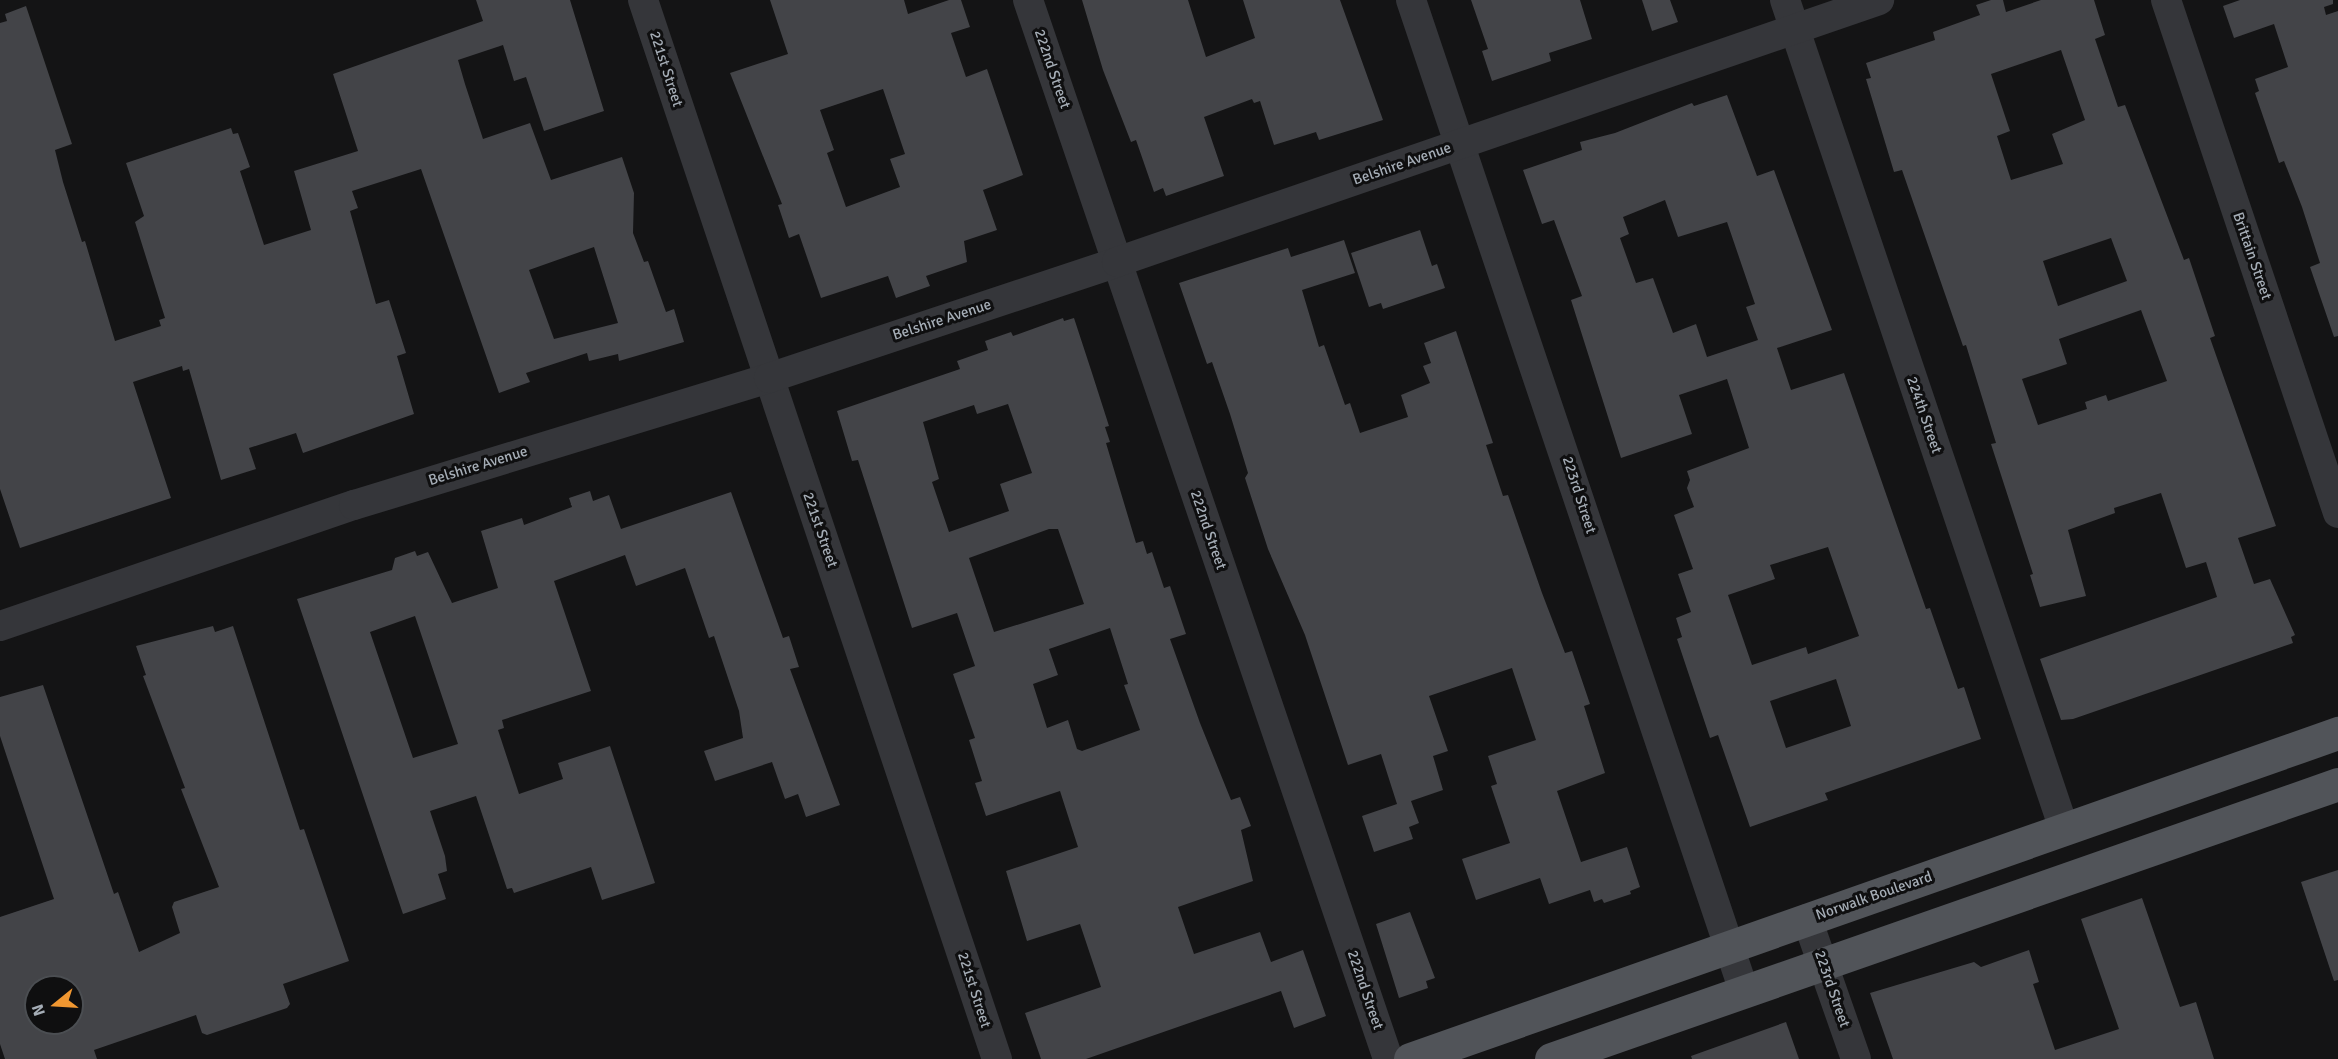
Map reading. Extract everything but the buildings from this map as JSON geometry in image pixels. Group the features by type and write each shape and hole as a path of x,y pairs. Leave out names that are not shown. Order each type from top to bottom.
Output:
{"main road":[{"name":"Norwalk Boulevard","path":"1410,1059 2338,733"},
{"path":"1551,1059 2338,784"}],"street":[{"name":"221st Street","path":"643,0 997,1059"},
{"name":"222nd Street","path":"1028,0 1388,1059"},
{"name":"223rd Street","path":"1411,0 1744,991"},
{"name":"Belshire Avenue","path":"0,626 372,499 769,378 1117,262 1461,144 1789,14 1878,0"},
{"name":"Brittain Street","path":"2166,0 2338,513"},
{"name":"224th Street","path":"1789,14 2064,829"},
{"name":"223rd Street","path":"1807,919 1856,1059"}]}
